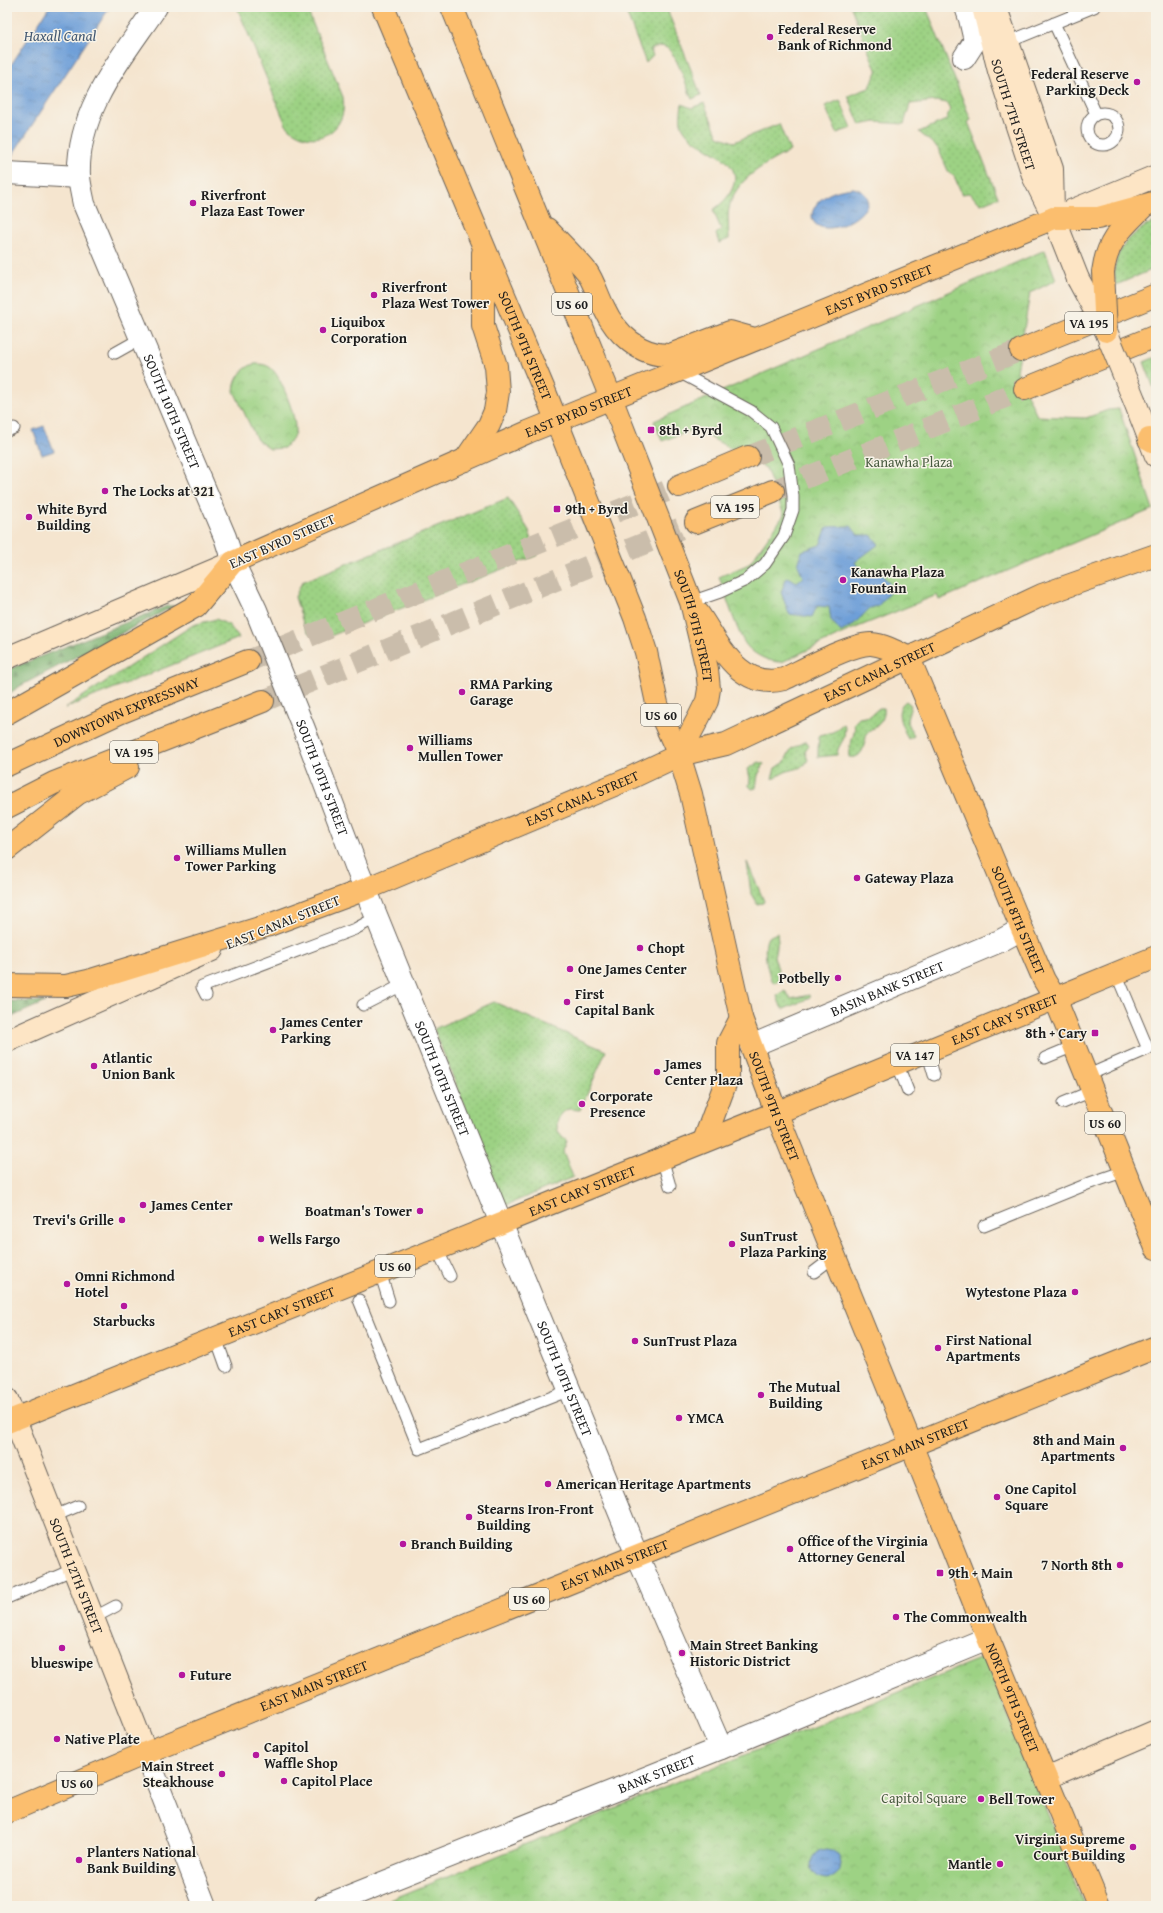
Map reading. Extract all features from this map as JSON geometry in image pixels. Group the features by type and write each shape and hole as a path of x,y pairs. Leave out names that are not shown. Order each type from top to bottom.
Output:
{"main road":[{"name":"SOUTH 9TH STREET","path":"383,7 483,244 635,618 646,652 658,708 679,755 691,794 741,1018 776,1112 911,1444"},
{"name":"SOUTH 9TH STREET","path":"452,7 536,217 611,398 691,602 707,669 709,690 702,712 679,755"},
{"path":"1054,218 1098,218 1150,204"},
{"path":"1106,330 1103,272 1105,258 1115,236 1150,204"},
{"path":"536,217 587,273 612,323 635,345 656,355 666,355 678,352 730,332 755,339"},
{"name":"EAST BYRD STREET","path":"233,562 556,421 1054,218"},
{"path":"465,460 489,425 495,410 498,392 496,366 483,326 483,244"},
{"name":"VA 195","path":"1021,350 1156,295"},
{"name":"VA 195","path":"1025,389 1156,336"},
{"path":"679,486 748,457"},
{"name":"VA 195","path":"696,522 773,491"},
{"name":"EAST CANAL STREET","path":"269,925 366,889 626,780 679,755 726,744 1042,595 1156,555"},
{"path":"7,713 196,606 233,562"},
{"name":"US 60","path":"691,602 733,664 746,675 760,680 772,682 784,679 855,646 869,644 891,650 909,658"},
{"name":"SOUTH 8TH STREET","path":"909,658 1022,929 1044,980 1055,998 1156,1248"},
{"name":"DOWNTOWN EXPRESSWAY","path":"7,765 119,713 248,661"},
{"name":"VA 195","path":"7,807 54,783 263,701"},
{"path":"7,849 77,794 221,717"},
{"path":"7,985 66,986 88,981 269,925"},
{"name":"EAST CARY STREET","path":"9,1413 216,1338 1156,957"},
{"path":"704,1141 728,1076 728,1043 741,1018"},
{"name":"EAST MAIN STREET","path":"7,1812 146,1753 911,1444 1156,1347"},
{"name":"NORTH 9TH STREET","path":"911,1444 988,1638 1099,1906"}],"street":[{"name":"SOUTH 10TH STREET","path":"156,7 106,82 92,107 82,145 79,177 84,204 225,537 233,562 256,610 377,917 501,1223 637,1555 721,1748"},
{"path":"964,58 974,41 966,7"},
{"name":"SOUTH 7TH STREET","path":"983,7 999,71 1034,178 1054,218 1078,279 1106,330 1154,446"},
{"name":"SOUTH 7TH STREET","path":"994,7 1008,42 1052,169 1054,218"},
{"path":"7,173 79,177"},
{"name":"EAST BYRD STREET","path":"1054,218 1156,176"},
{"name":"EAST BYRD STREET","path":"7,658 233,562"},
{"name":"EAST CANAL STREET","path":"7,1041 269,925"},
{"name":"BASIN BANK STREET","path":"752,1046 1000,940 1022,929"},
{"name":"SOUTH 12TH STREET","path":"9,1413 74,1569 146,1753"},
{"name":"BANK STREET","path":"325,1906 721,1748 988,1638"},
{"path":"1046,1778 1156,1730"},
{"path":"146,1753 205,1906"}],"lane":[{"path":"1008,42 1094,7"},
{"path":"1054,23 1096,114"},
{"path":"115,354 140,339"},
{"path":"677,371 751,411 771,427 789,465 793,496 793,510 788,526 775,551 764,564 746,580 720,592 691,602"},
{"path":"206,995 202,987 355,929 377,917"},
{"path":"1063,1103 1089,1083 1148,1049 1116,973"},
{"path":"363,1005 404,984"},
{"path":"1045,1058 1074,1046"},
{"path":"927,1051 934,1075"},
{"path":"897,1063 908,1091"},
{"path":"662,1158 670,1186"},
{"path":"984,1226 1090,1183 1125,1171"},
{"path":"437,1249 450,1276"},
{"path":"814,1272 835,1256"},
{"path":"380,1272 389,1302"},
{"path":"359,1300 419,1449 438,1437 570,1390"},
{"path":"216,1338 226,1366"},
{"path":"52,1517 78,1506"},
{"path":"7,1598 74,1569"},
{"path":"93,1618 116,1606"}],"green space":[{"path":"237,7 306,7 343,97 343,110 340,120 334,129 326,135 306,137 296,133 286,125"},
{"path":"624,7 666,7 701,95 692,99 677,62 669,50 665,47 660,46 650,49 653,56 646,63"},
{"path":"851,7 926,7 971,120 968,122 998,197 981,204 969,193 962,194 954,176 949,173 938,148 919,132 946,120 950,109 947,103 936,101 910,104 904,124 875,122 860,125 848,96 869,88 877,72"},
{"path":"840,100 852,128 837,133 825,106"},
{"path":"704,103 718,136 734,142 779,124 790,151 769,162 749,176 741,184 734,194 730,205 728,217 729,239 719,243 716,234 721,229 713,210 731,192 734,184 734,174 731,166 724,160 689,136 683,128 681,119 682,104 691,108"},
{"path":"1156,221 1156,268 1116,285 1115,266 1120,251 1130,238 1142,228"},
{"name":"Kanawha Plaza","path":"1045,250 1056,280 1030,293 1017,371 1037,416 1086,418 1108,410 1119,409 1153,509 939,600 937,595 848,631 782,662 768,660 758,655 743,641 719,577 749,564 784,515 766,468 695,429 662,441 654,421"},
{"path":"1156,357 1156,394 1144,362"},
{"path":"254,364 268,366 276,373 290,405 295,433 284,448 270,449 257,440 234,391 240,374 246,368"},
{"path":"508,498 528,529 538,555 325,638 317,639 308,632 304,626 295,597 302,582"},
{"path":"167,606 174,606 20,686 7,695 7,670"},
{"path":"216,619 229,625 239,638 65,708 193,625"},
{"path":"906,701 911,705 907,720 914,736 908,739 901,724 899,714 902,705"},
{"path":"879,708 884,708 882,720 877,726 867,733 864,746 858,756 849,757 849,748 855,727 854,723 859,718 870,716"},
{"path":"843,724 845,726 844,738 838,749 837,755 818,757 818,743 820,735 833,732"},
{"path":"804,742 807,742 809,745 805,752 808,760 805,764 800,768 787,771 772,779 775,768 784,763 791,749"},
{"path":"759,762 764,764 758,775 756,788 752,789 749,786 750,778 748,769"},
{"path":"747,862 764,901 763,903 757,904 751,894"},
{"path":"777,933 778,941 774,956 781,980 774,983 767,967 765,948 768,937"},
{"path":"785,991 791,999 809,995 810,998 784,1009 781,1007 777,996"},
{"path":"7,1001 45,1002 7,1019"},
{"path":"494,1002 606,1051 580,1110 568,1109 563,1112 558,1120 557,1129 562,1137 567,1141 563,1151 573,1177 504,1206 434,1029"},
{"name":"Capitol Square","path":"984,1657 1085,1906 375,1906"}],"water":[{"name":"Haxall Canal","path":"49,7 110,7 7,163 7,71"},
{"path":"854,188 864,193 868,199 866,206 861,213 854,219 835,227 826,228 815,224 812,216 815,206 819,202 834,192"},
{"path":"44,426 54,451 42,455 33,430"},
{"name":"Kanawha Plaza Fountain","path":"851,526 858,535 871,535 879,544 855,562 861,574 879,571 893,588 878,606 870,608 853,625 841,632 831,620 829,607 817,606 812,617 789,614 781,592 787,577 797,582 803,577 798,565 802,551 820,545 827,527"},
{"path":"826,1849 837,1853 841,1864 837,1875 826,1879 815,1875 811,1864 815,1853"}],"tunnel":[{"path":"748,457 1021,350"},
{"path":"773,491 1025,389"},
{"path":"248,661 679,486"},
{"path":"263,701 696,522"}],"place":[{"name":"Federal Reserve Bank of Richmond","path":"770,37"},
{"name":"Federal Reserve Parking Deck","path":"1137,82"},
{"name":"Riverfront Plaza East Tower","path":"193,203"},
{"name":"Riverfront Plaza West Tower","path":"374,295"},
{"name":"Liquibox Corporation","path":"323,330"},
{"name":"8th + Byrd","path":"651,430"},
{"name":"The Locks at 321","path":"105,491"},
{"name":"9th + Byrd","path":"557,509"},
{"name":"White Byrd Building","path":"29,517"},
{"name":"Kanawha Plaza Fountain","path":"843,580"},
{"name":"RMA Parking Garage","path":"462,692"},
{"name":"Williams Mullen Tower","path":"410,748"},
{"name":"Williams Mullen Tower Parking","path":"177,858"},
{"name":"Gateway Plaza","path":"857,878"},
{"name":"Chopt","path":"640,948"},
{"name":"One James Center","path":"570,969"},
{"name":"Potbelly","path":"838,978"},
{"name":"First Capital Bank","path":"567,1002"},
{"name":"James Center Parking","path":"273,1030"},
{"name":"8th + Cary","path":"1095,1033"},
{"name":"Atlantic Union Bank","path":"94,1066"},
{"name":"James Center Plaza","path":"657,1072"},
{"name":"Corporate Presence","path":"582,1104"},
{"name":"James Center","path":"143,1205"},
{"name":"Boatman's Tower","path":"420,1211"},
{"name":"Trevi's Grille","path":"122,1220"},
{"name":"Wells Fargo","path":"261,1239"},
{"name":"SunTrust Plaza Parking","path":"732,1244"},
{"name":"Omni Richmond Hotel","path":"67,1284"},
{"name":"Wytestone Plaza","path":"1075,1292"},
{"name":"Starbucks","path":"124,1306"},
{"name":"SunTrust Plaza","path":"635,1341"},
{"name":"First National Apartments","path":"938,1348"},
{"name":"The Mutual Building","path":"761,1395"},
{"name":"YMCA","path":"679,1418"},
{"name":"8th and Main Apartments","path":"1123,1448"},
{"name":"American Heritage Apartments","path":"548,1484"},
{"name":"One Capitol Square","path":"997,1497"},
{"name":"Stearns Iron-Front Building","path":"469,1517"},
{"name":"Branch Building","path":"403,1544"},
{"name":"Office of the Virginia Attorney General","path":"790,1549"},
{"name":"7 North 8th","path":"1120,1565"},
{"name":"9th + Main","path":"940,1573"},
{"name":"The Commonwealth","path":"896,1617"},
{"name":"blueswipe","path":"62,1648"},
{"name":"Main Street Banking Historic District","path":"682,1653"},
{"name":"Future","path":"182,1675"},
{"name":"Native Plate","path":"57,1739"},
{"name":"Capitol Waffle Shop","path":"256,1755"},
{"name":"Main Street Steakhouse","path":"222,1774"},
{"name":"Capitol Place","path":"284,1781"},
{"name":"Bell Tower","path":"981,1799"},
{"name":"Virginia Supreme Court Building","path":"1133,1847"},
{"name":"Planters National Bank Building","path":"79,1860"},
{"name":"Mantle","path":"1000,1864"}]}
